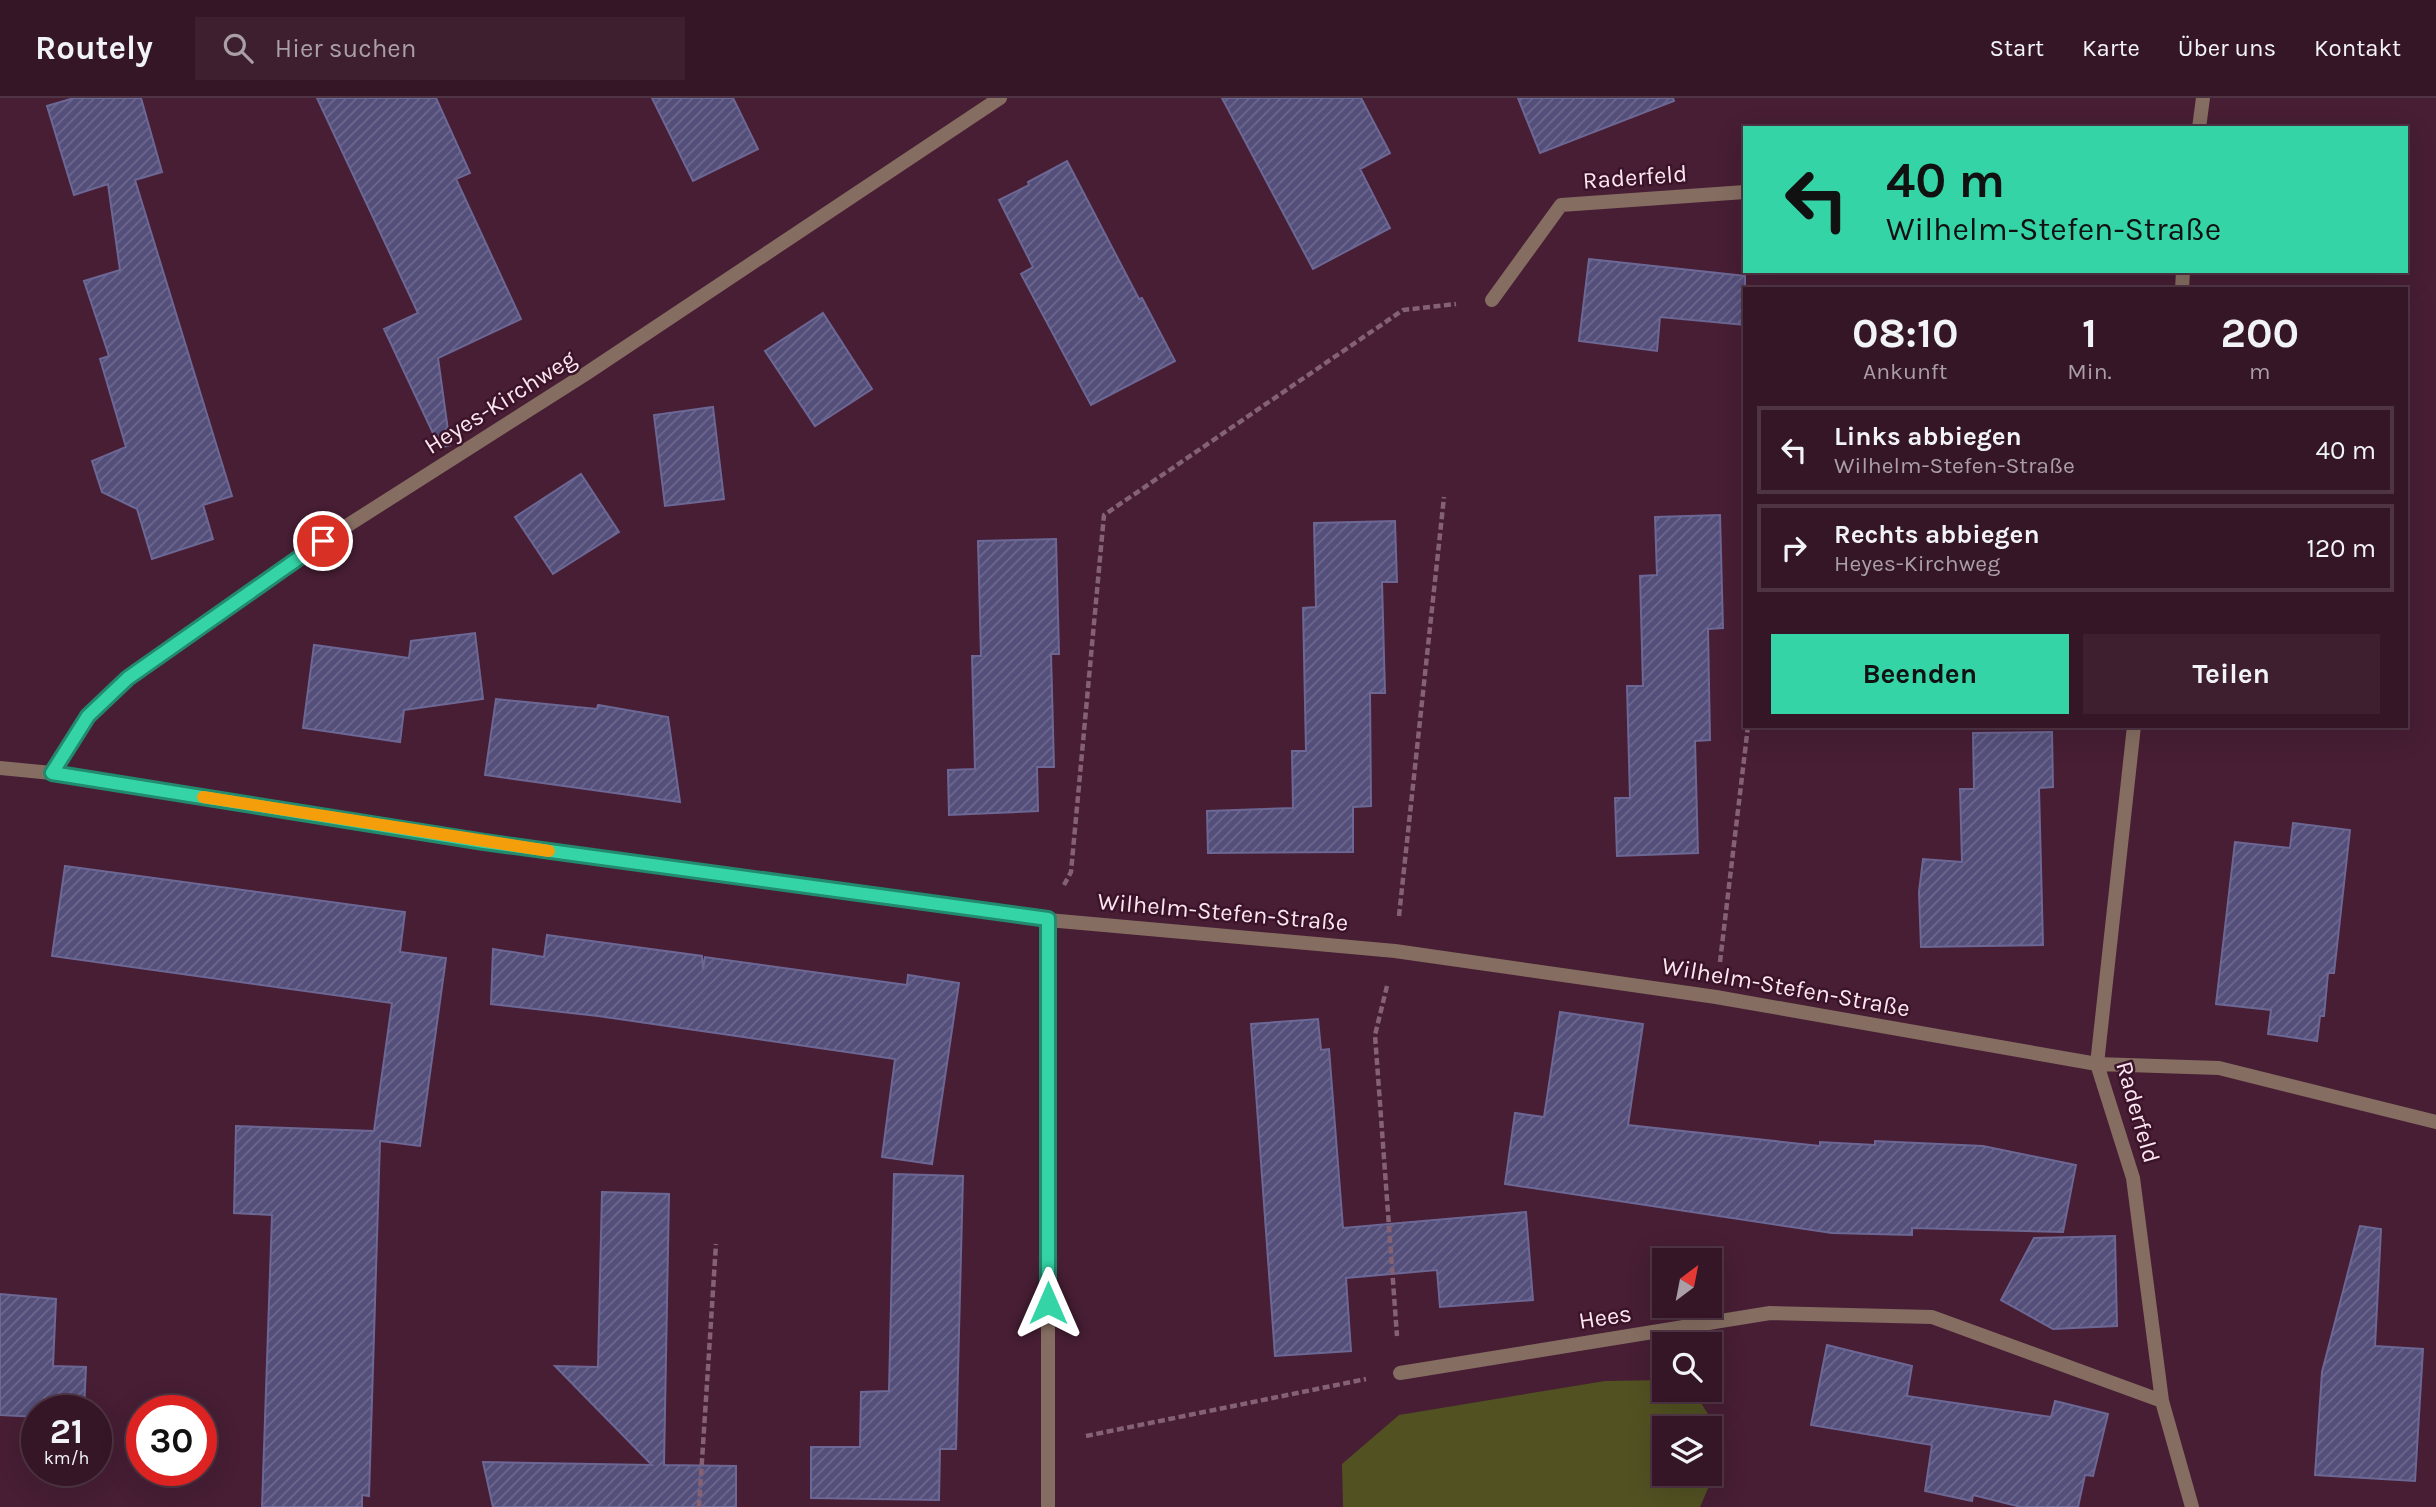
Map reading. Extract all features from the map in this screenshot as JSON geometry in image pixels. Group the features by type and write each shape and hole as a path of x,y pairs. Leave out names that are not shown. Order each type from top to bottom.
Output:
{"street":[{"name":"Heyes-Kirchweg","path":"52,773 88,716 128,678 290,562 587,373 1000,98"},
{"path":"2199,126 2203,98"},
{"name":"Raderfeld","path":"1492,300 1561,205 1743,192"},
{"name":"Raderfeld","path":"2134,728 2097,1064 2133,1178 2162,1402 2192,1507"},
{"name":"Wilhelm-Stefen-Straße","path":"0,768 52,773 484,842 1048,919 1395,951 1716,997 2097,1064 2219,1068 2436,1122"},
{"path":"1048,919 1048,1507"},
{"name":"Hees","path":"1400,1373 1770,1313 1932,1317 2162,1402"}],"path":[{"path":"1048,919 1071,872 1104,515 1403,310 1492,300"},
{"path":"1716,997 1748,728"},
{"path":"699,1507 716,1244"},
{"path":"1047,1440 1101,1434 1400,1373"}],"shaded area":[{"path":"1652,1380 1652,1402 1700,1402 1709,1416 1652,1416 1652,1486 1709,1486 1700,1507 1343,1507 1342,1464 1399,1415 1605,1381"}],"building":[{"path":"74,98 141,98 162,172 135,180 232,496 203,505 213,539 152,559 137,509 102,492 92,461 126,447 100,359 109,356 84,281 120,270 108,184 74,195 47,106"},
{"path":"317,98 436,98 470,173 456,179 521,319 438,358 450,445 440,448 384,329 418,313"},
{"path":"652,98 733,98 758,149 693,181"},
{"path":"1222,98 1361,98 1390,153 1360,169 1390,228 1313,269"},
{"path":"1518,98 1673,98 1674,101 1540,153"},
{"path":"1067,161 1139,299 1142,298 1175,361 1091,405 1021,274 1033,267 999,200"},
{"path":"1589,259 1745,276 1743,325 1660,317 1657,351 1579,341"},
{"path":"823,313 872,389 815,426 765,351"},
{"path":"713,407 724,499 665,506 654,415"},
{"path":"581,474 619,532 553,574 515,517"},
{"path":"1720,515 1723,628 1708,629 1710,740 1695,741 1698,853 1617,856 1615,798 1630,798 1627,686 1643,686 1640,576 1657,575 1655,517"},
{"path":"1395,521 1397,582 1382,582 1385,693 1370,693 1371,806 1353,807 1353,852 1208,853 1207,811 1293,808 1292,751 1306,751 1303,608 1316,607 1314,523"},
{"path":"1056,539 1059,654 1051,654 1054,767 1037,767 1038,811 949,815 948,770 975,769 972,656 981,656 978,541"},
{"path":"475,633 483,699 404,710 400,742 303,728 314,645 409,658 411,641"},
{"path":"496,699 597,709 598,705 668,717 680,802 485,775"},
{"path":"2052,732 2053,787 2039,788 2043,945 1921,947 1919,892 1923,859 1962,862 1960,789 1974,789 1973,733"},
{"path":"2293,823 2350,830 2334,973 2328,973 2324,1016 2320,1016 2317,1041 2268,1034 2271,1010 2216,1004 2235,842 2290,848"},
{"path":"65,866 405,912 400,952 446,958 420,1146 380,1141 369,1496 362,1495 362,1507 262,1507 272,1215 234,1213 236,1126 374,1131 392,1003 52,956"},
{"path":"547,935 702,956 703,969 705,957 907,985 908,975 959,983 932,1164 882,1157 895,1059 598,1016 491,1004 493,949 544,957"},
{"path":"1560,1012 1643,1024 1628,1125 1820,1146 1820,1142 1875,1145 1875,1141 1983,1146 2076,1165 2063,1232 1912,1228 1912,1235 1832,1233 1505,1184 1515,1113 1544,1117"},
{"path":"1318,1019 1321,1050 1329,1049 1343,1228 1526,1212 1533,1300 1440,1307 1437,1270 1346,1278 1351,1351 1275,1356 1251,1024"},
{"path":"894,1174 963,1176 956,1449 940,1449 939,1500 811,1498 811,1447 860,1447 861,1392 889,1391"},
{"path":"602,1192 669,1194 664,1465 736,1466 736,1507 493,1507 483,1462 652,1465 555,1366 598,1367"},
{"path":"2360,1226 2381,1229 2375,1346 2423,1349 2415,1481 2315,1475 2322,1372"},
{"path":"2115,1236 2117,1326 2053,1329 2001,1300 2034,1238"},
{"path":"0,1294 56,1299 53,1366 86,1367 85,1395 21,1395 21,1416 0,1415"},
{"path":"1827,1345 1912,1366 1907,1396 2051,1417 2055,1401 2108,1414 2093,1476 2085,1475 2078,1507 2021,1507 1973,1495 1972,1501 1925,1491 1932,1445 1811,1425"}],"slow traffic":[{"path":"203,797 549,851"}],"route":[{"path":"323,541 128,678 88,716 52,773 484,842 1048,919 1048,1303"}]}
